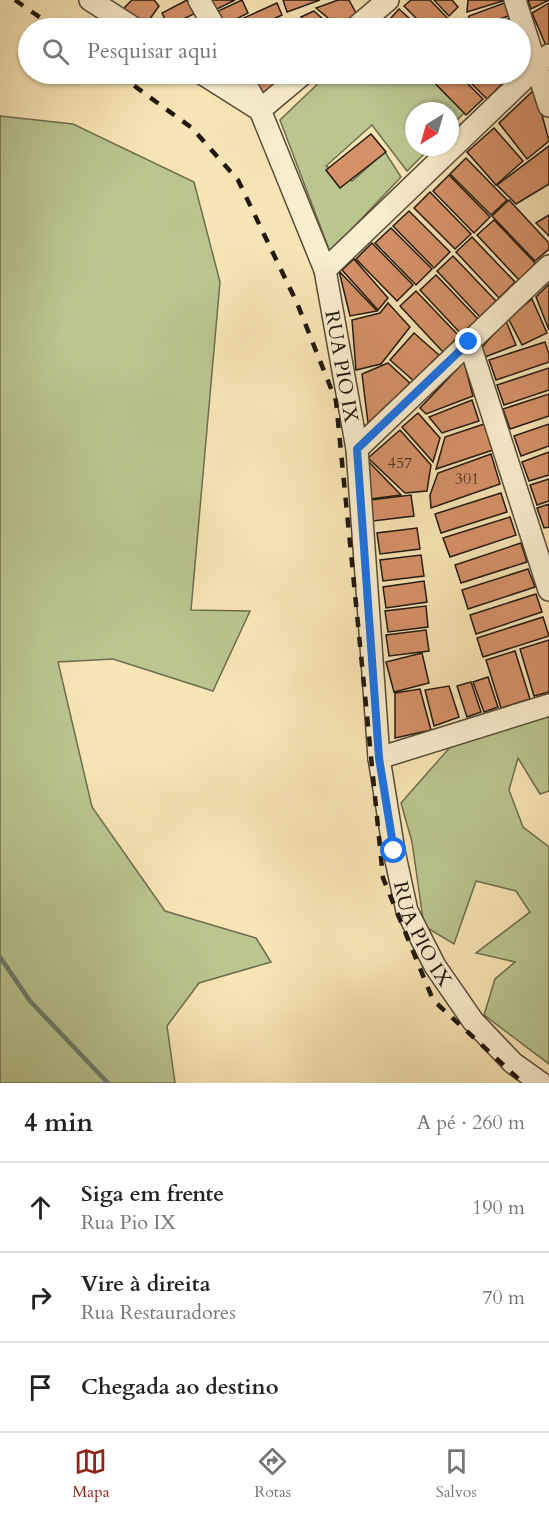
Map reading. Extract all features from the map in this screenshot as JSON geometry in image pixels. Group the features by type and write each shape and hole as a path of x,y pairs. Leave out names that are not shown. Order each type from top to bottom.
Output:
{"street":[{"path":"90,0 118,18"},
{"path":"199,0 209,18"},
{"path":"361,15 388,0"},
{"path":"515,0 523,18"},
{"path":"531,35 543,61 549,106"},
{"path":"531,73 543,61"},
{"path":"218,84 260,111 291,84"},
{"name":"RUA PIO IX","path":"245,84 260,111 325,270 357,449 379,758 394,851 407,911 435,966 473,1021 513,1063 541,1083"},
{"path":"325,270 519,84"},
{"path":"357,449 549,266"},
{"path":"469,342 549,590"},
{"path":"379,758 549,705"}],"green space":[{"path":"318,84 442,84 458,102 405,102 405,156 422,156 407,171 372,125 326,166 352,181 385,152 401,177 330,252 280,120"},
{"path":"459,103 466,111 459,118"},
{"path":"0,116 73,124 194,182 220,282 191,610 250,611 213,691 113,659 58,662 92,807 165,911 256,938 271,962 199,983 167,1026 175,1083 0,1083"},
{"path":"549,716 549,791 540,794 518,758 509,790 523,827 549,847 549,1064 484,1015 495,979 515,962 476,953 530,912 516,891 476,881 454,944 424,926 412,842 401,803 452,745"}],"building":[{"path":"132,0 154,0 159,6 151,18 132,18 121,11"},
{"path":"187,0 194,14 185,18 164,18 162,13"},
{"path":"203,0 235,0 209,13"},
{"path":"242,0 248,13 238,18 219,18 216,12"},
{"path":"283,0 320,0 287,12"},
{"path":"338,0 349,0 356,13 350,18 328,18 316,8"},
{"path":"411,0 430,0 447,18 416,18 404,6"},
{"path":"434,0 452,0 458,7 449,16"},
{"path":"468,0 506,0 467,12"},
{"path":"528,0 549,0 531,9"},
{"path":"507,2 511,15 503,18 468,18"},
{"path":"277,3 282,15 276,18 244,18"},
{"path":"549,3 549,46 547,48 532,13"},
{"path":"399,9 409,18 391,18"},
{"path":"314,11 322,18 302,18"},
{"path":"257,84 281,84 265,99"},
{"path":"436,84 468,84 483,99 466,115 459,108 459,102 453,102"},
{"path":"472,84 502,84 487,99"},
{"path":"535,89 549,141 527,159 499,123"},
{"path":"494,128 523,161 496,185 467,152"},
{"path":"371,134 386,152 340,188 326,170"},
{"path":"549,146 549,184 516,204 497,185"},
{"path":"466,158 507,200 491,215 450,174"},
{"path":"449,175 490,217 474,233 433,191"},
{"path":"430,192 471,234 455,249 414,208"},
{"path":"509,200 549,243 549,249 535,261 492,216"},
{"path":"409,211 450,252 434,268 393,226"},
{"path":"549,215 549,236 536,223"},
{"path":"494,220 537,265 520,281 477,235"},
{"path":"391,228 432,269 416,285 375,243"},
{"path":"472,237 515,282 499,298 456,252"},
{"path":"372,243 413,285 397,301 356,259"},
{"path":"453,256 496,301 480,317 437,271"},
{"path":"354,259 388,298 378,310 342,270"},
{"path":"339,271 377,311 350,316"},
{"path":"436,275 479,320 463,336 420,290"},
{"path":"549,284 549,330 536,297"},
{"path":"416,291 459,336 443,352 400,306"},
{"path":"532,299 547,333 522,345 508,318"},
{"path":"388,303 410,327 381,364 356,370 352,320 380,313"},
{"path":"506,321 516,345 485,357 481,348"},
{"path":"414,333 439,355 415,382 390,360"},
{"path":"545,342 549,362 496,380 489,360"},
{"path":"464,362 473,396 426,414 420,408"},
{"path":"388,363 413,386 368,423 362,374"},
{"path":"549,368 549,390 504,405 497,385"},
{"path":"549,394 549,416 510,429 503,409"},
{"path":"472,400 479,421 442,433 429,417"},
{"path":"418,413 440,438 433,462 402,427"},
{"path":"484,424 493,450 436,469 445,437"},
{"path":"549,424 549,446 521,456 514,436"},
{"path":"400,430 431,465 427,491 405,493 368,458"},
{"path":"549,452 549,475 529,481 522,462"},
{"path":"491,454 500,484 431,508 430,495 438,473"},
{"path":"369,462 401,495 370,499"},
{"path":"549,479 549,501 537,505 530,485"},
{"path":"501,493 507,512 441,533 435,514"},
{"path":"411,495 414,516 373,521 370,500"},
{"path":"549,504 549,527 544,528 537,508"},
{"path":"510,517 516,535 450,557 443,538"},
{"path":"417,528 420,549 380,554 377,533"},
{"path":"521,543 527,562 461,583 455,565"},
{"path":"421,555 424,576 383,581 380,560"},
{"path":"528,569 535,587 468,609 462,590"},
{"path":"424,581 427,602 386,608 383,587"},
{"path":"536,594 542,612 476,634 470,615"},
{"path":"426,606 428,627 388,632 385,611"},
{"path":"543,617 549,636 483,657 477,638"},
{"path":"426,630 429,651 389,656 386,635"},
{"path":"549,640 549,692 534,696 520,649"},
{"path":"515,651 530,699 501,708 486,660"},
{"path":"422,653 429,683 394,692 386,662"},
{"path":"488,677 498,707 484,712 473,682"},
{"path":"471,682 481,712 467,717 457,686"},
{"path":"449,686 459,717 434,726 425,690"},
{"path":"420,689 431,730 395,738 395,693"}],"waterway":[{"path":"0,957 30,1001 108,1083"}],"railway":[{"path":"15,0 41,18"},
{"path":"132,84 192,128 238,180 297,303 336,401 383,878 433,1000 523,1083"}],"route":[{"path":"394,851 379,758 357,449 469,342"}]}
